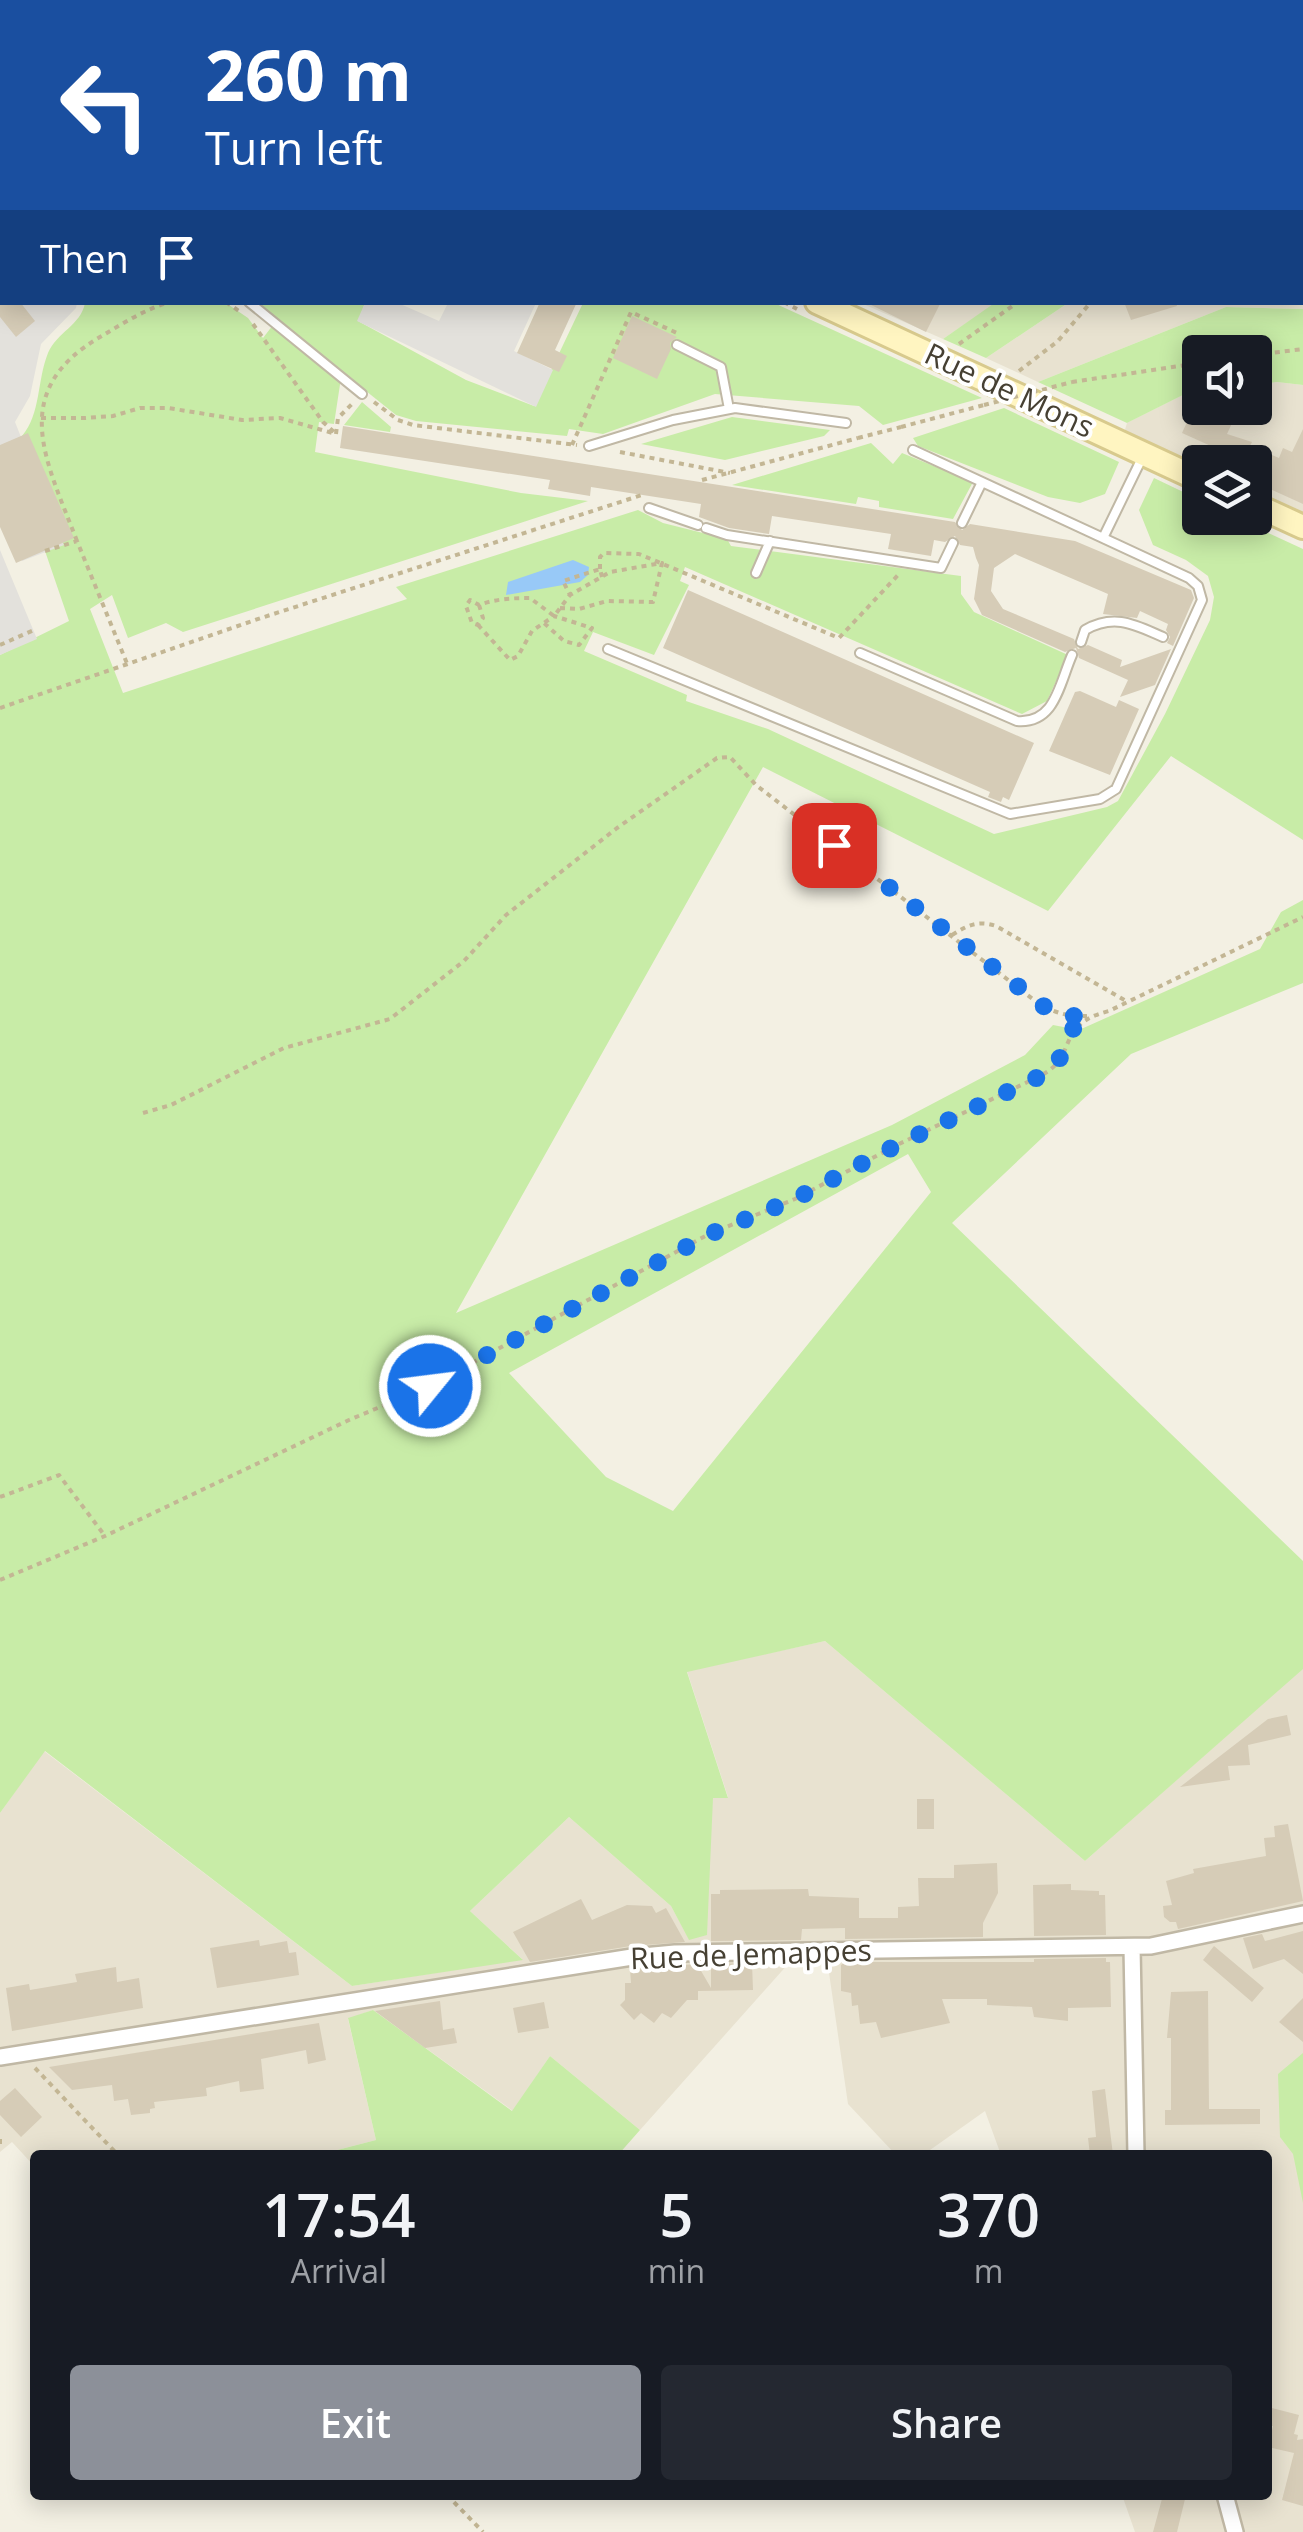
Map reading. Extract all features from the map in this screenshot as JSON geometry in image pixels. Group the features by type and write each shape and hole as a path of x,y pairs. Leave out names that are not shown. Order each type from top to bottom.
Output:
{"main road":[{"name":"Rue de Mons","path":"823,305 938,358 991,395 1182,472"},
{"path":"1272,513 1303,527"}],"street":[{"name":"Rue de Jemappes","path":"0,2057 675,1952 1151,1946 1303,1914"},
{"path":"1132,1947 1136,2150"},
{"path":"1226,2500 1236,2532"}],"lane":[{"path":"252,305 362,394"},
{"path":"677,345 721,367 730,409"},
{"path":"589,446 673,420 730,409 846,422"},
{"path":"608,649 1010,814 1100,799 1116,788 1202,600 1198,586 1190,578 913,450"},
{"path":"1103,538 1144,454"},
{"path":"962,524 982,482"},
{"path":"649,508 702,527 770,542 941,568 953,543"},
{"path":"756,573 770,542"},
{"path":"1081,642 1086,630 1113,620 1130,622 1164,637"},
{"path":"860,653 1016,721 1032,722 1048,712 1072,656"}],"path":[{"path":"128,666 50,472 41,418 54,374 80,349 164,305"},
{"path":"230,305 248,318 323,422 336,434"},
{"path":"938,358 1014,305"},
{"path":"991,395 1038,359 1088,305"},
{"path":"572,444 632,312 678,333"},
{"path":"1272,353 1303,349"},
{"path":"702,480 900,427 991,395 1182,366"},
{"path":"336,434 338,418 362,394 398,420 414,425 589,446 730,473"},
{"path":"41,418 113,416 140,408 168,408 242,420 280,418 336,434"},
{"path":"0,708 261,618 645,494"},
{"path":"45,551 77,540"},
{"path":"602,577 600,557 609,551 638,554 839,638 909,563"},
{"path":"478,625 483,618 478,605 470,600 466,606 472,623 510,660 518,656 532,632 554,616 570,596 610,572 662,563"},
{"path":"560,608 579,609 607,601 653,602 662,563"},
{"path":"570,596 563,581 600,568"},
{"path":"478,605 497,598 530,598 554,616 592,628 580,645 564,641 544,624"},
{"path":"0,645 34,630"},
{"path":"144,1113 171,1105 284,1048 390,1019 464,960 520,904 617,828 716,758 730,758 756,784 1050,1011 1087,1016"},
{"path":"0,1580 105,1536 349,1420 430,1386 710,1234 795,1199 1053,1070 1074,1026 1087,1016 1128,1002 1303,917"},
{"path":"951,935 983,922 996,926 1128,1002"},
{"path":"0,1497 59,1475 105,1536"},
{"path":"22,2054 113,2150"},
{"path":"0,2139 0,2147"},
{"path":"452,2500 483,2532"}],"shaded area":[{"path":"0,305 77,305 41,344 30,396 15,422 64,545 22,561 0,509"},
{"path":"364,305 403,305 439,321 447,305 535,305 514,351 553,370 536,407 357,321"},
{"path":"866,305 993,305 943,339"},
{"path":"1065,305 1303,305 1303,309 1226,307 1038,382 986,358"},
{"path":"1272,383 1303,385 1303,527 1272,513 1272,445 1182,445 1182,472 1121,443 1127,423 1182,396 1182,425 1272,425"},
{"path":"0,550 37,639 0,655"},
{"path":"825,1641 1085,1861 1303,1668 1303,2532 1135,2532 1124,2500 1272,2500 1272,2150 999,2150 985,2111 930,2150 891,2150 848,2104 826,1952 798,1953 640,2130 550,2056 513,2111 373,2010 348,2019 376,2140 337,2150 30,2150 30,2162 12,2142 0,2152 0,1813 44,1751 352,1986 522,1959 470,1911 569,1817 671,1906 689,1939 713,1797 728,1797 687,1671"}],"green space":[{"path":"84,305 229,305 248,318 263,338 273,325 341,378 334,424 319,422 315,452 521,493 588,501 183,632 166,623 128,638 112,595 90,609 123,693 407,599 396,587 638,510 663,523 727,539 731,546 961,576 961,594 974,612 1068,655 1047,701 1022,714 685,567 680,581 689,585 654,655 593,632 584,651 687,695 686,701 768,729 994,834 1118,801 1210,620 1214,597 1208,576 1186,560 1153,545 1139,510 1154,478 1182,491 1182,535 1272,535 1303,549 1303,840 1171,756 1048,911 763,767 456,1313 892,1125 1025,1055 1053,1025 1079,1030 1260,949 1281,912 1303,900 1303,983 1131,1054 952,1223 1303,1561 1303,1669 1085,1861 825,1641 687,1672 728,1798 713,1798 707,1935 689,1940 671,1906 569,1817 470,1911 523,1960 352,1986 45,1751 0,1813 0,655 69,621 45,551 63,545 22,436 33,418 48,353 74,323","holes":["908,1154 931,1192 673,1511 606,1477 509,1373"]},
{"path":"258,305 364,305 358,321 466,380 534,406 582,305 778,305 982,398 883,425 859,406 715,394 603,434 569,429 567,436 416,421 396,415"},
{"path":"992,305 1065,305 986,358 943,339"},
{"path":"1226,307 1303,309 1303,385 1272,383 1272,335 1182,335 1182,396 1127,423 1038,382"},
{"path":"362,402 391,427 390,432 344,425"},
{"path":"1004,408 1119,462 1105,494 1080,503 1048,497 918,446 913,438"},
{"path":"732,417 830,430 824,436 725,460 641,444"},
{"path":"871,443 893,464 902,453 973,482 953,519 879,507 879,501 858,497 856,504 732,485"},
{"path":"373,2010 512,2111 550,2056 640,2130 622,2150 337,2150 376,2140 348,2018"},
{"path":"1303,2053 1303,2203 1293,2154 1280,2137 1278,2074"}],"water":[{"path":"573,560 589,567 588,575 580,582 506,595 508,582"}],"building":[{"path":"0,305 22,305 35,321 16,337 0,317"},
{"path":"539,305 576,305 555,350 567,356 559,372 517,353"},
{"path":"871,305 940,305 926,332"},
{"path":"1125,305 1177,305 1177,306 1131,320"},
{"path":"632,316 677,337 670,343 657,379 613,358"},
{"path":"1186,425 1231,425 1227,434 1252,442 1209,445 1182,433"},
{"path":"343,426 955,522 962,530 970,524 1075,541 1191,590 1194,598 1173,646 1167,643 1168,624 1140,611 1137,618 1103,614 1108,594 1015,554 994,568 991,591 1003,609 1074,639 1078,649 1088,645 1122,660 1120,667 1171,649 1155,685 1120,697 1128,680 1079,658 1076,648 1065,652 982,615 974,599 979,565 973,547 960,545 955,536 945,542 934,540 931,556 888,549 891,534 772,516 769,534 729,528 699,517 701,504 591,487 590,496 548,489 550,480 340,448"},
{"path":"1303,429 1303,504 1272,490 1272,455 1279,458 1283,448 1292,452"},
{"path":"28,433 74,538 16,563 0,527 0,445"},
{"path":"688,590 1034,743 1009,800 1003,797 1001,802 988,797 990,792 663,648"},
{"path":"1075,692 1116,707 1119,700 1139,709 1110,775 1049,751"},
{"path":"1287,1715 1291,1735 1248,1745 1250,1765 1228,1766 1230,1780 1180,1787 1268,1719"},
{"path":"917,1799 934,1799 934,1829 917,1829"},
{"path":"1288,1824 1303,1901 1178,1929 1176,1922 1164,1917 1163,1906 1172,1905 1166,1881 1194,1873 1193,1869 1266,1856 1264,1838 1275,1837 1274,1826"},
{"path":"997,1863 998,1893 983,1923 983,1937 845,1939 845,1928 802,1929 801,1940 711,1941 711,1894 720,1894 720,1890 808,1889 809,1896 859,1898 859,1918 898,1918 898,1907 919,1906 918,1878 954,1878 954,1865"},
{"path":"1071,1884 1071,1890 1099,1891 1099,1895 1105,1895 1106,1935 1034,1936 1033,1885"},
{"path":"581,1899 592,1920 627,1905 652,1906 656,1913 666,1908 685,1942 530,1962 513,1932"},
{"path":"1303,1931 1303,1974 1284,1959 1253,1969 1243,1938 1262,1934 1265,1941"},
{"path":"259,1940 260,1946 287,1941 289,1953 296,1952 299,1975 217,1988 210,1948"},
{"path":"1214,1946 1264,1988 1252,2002 1203,1960"},
{"path":"1106,1958 1110,1962 1111,2007 1068,2008 1068,2021 1034,2017 1032,2007 987,2005 987,1999 942,1999 950,2023 881,2038 876,2022 860,2024 858,2005 852,2006 851,1993 841,1991 841,1965 845,1962"},
{"path":"752,1963 753,1990 698,1991 698,2000 687,2000 671,2018 662,2013 654,2023 641,2013 634,2020 620,2005 625,2000 625,1983 631,1983 630,1969 697,1964 711,1988 711,1964"},
{"path":"116,1967 117,1982 139,1978 143,2008 12,2031 6,1988 29,1984 30,1990 77,1982 75,1974"},
{"path":"1208,1991 1209,2109 1260,2109 1260,2124 1165,2125 1165,2110 1171,2110 1171,2038 1167,2038 1171,1992"},
{"path":"1303,1998 1303,2042 1279,2022"},
{"path":"440,2001 443,2030 454,2028 457,2043 425,2048 375,2011"},
{"path":"544,2002 549,2028 518,2033 513,2008"},
{"path":"319,2023 326,2060 308,2064 306,2050 261,2059 264,2089 240,2092 239,2081 206,2088 207,2096 154,2102 150,2113 131,2115 128,2099 114,2101 112,2085 72,2090 49,2067"},
{"path":"15,2088 42,2117 21,2137 0,2115 0,2101"},
{"path":"1105,2089 1112,2150 1089,2150 1088,2138 1096,2137 1092,2091"},
{"path":"1272,2408 1299,2415 1294,2434 1298,2435 1297,2440 1303,2439 1303,2506 1282,2500 1294,2453 1272,2448"},
{"path":"1162,2500 1185,2500 1177,2532 1153,2532"}],"route":[{"path":"430,1386 710,1234 795,1199 1053,1070 1074,1026 1087,1016 1050,1011 834,845"}]}
